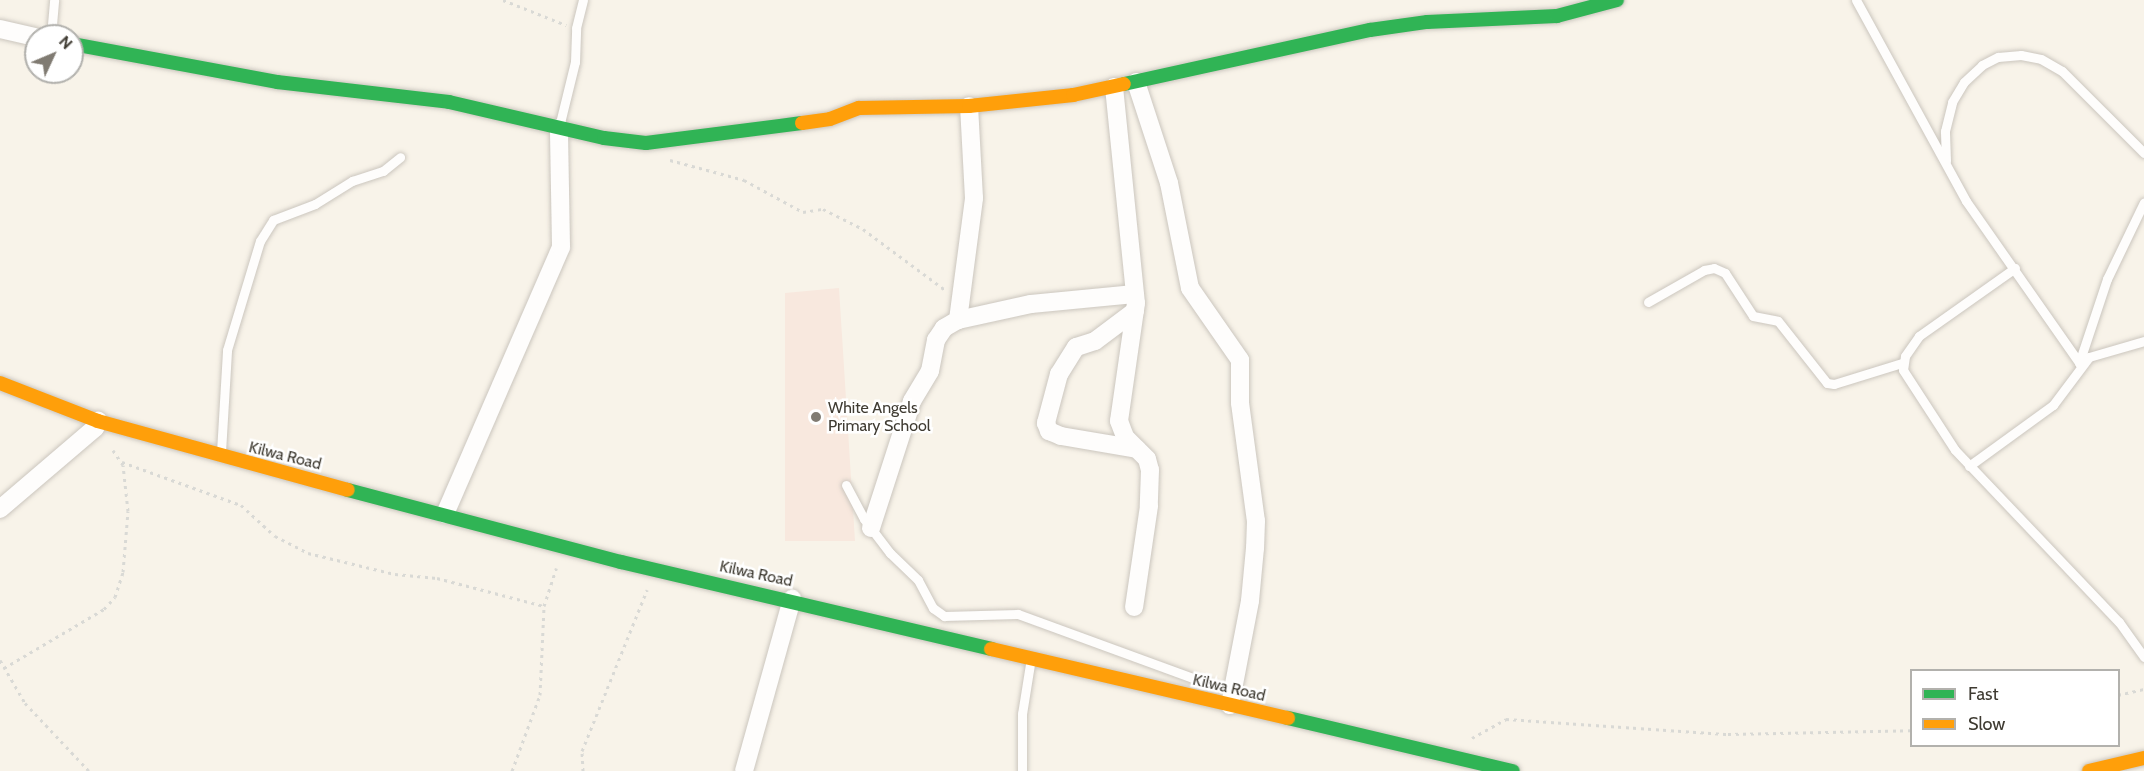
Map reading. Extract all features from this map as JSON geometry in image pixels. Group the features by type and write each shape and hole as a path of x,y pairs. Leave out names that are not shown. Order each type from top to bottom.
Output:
{"main road":[{"path":"84,46 277,82 449,102 559,128 646,143 830,119 859,108 969,106 1114,87 1370,30 1427,22 1557,16 1617,0"},
{"name":"Kilwa Road","path":"0,382 97,424 564,546 792,599 1031,659 1232,700 1513,771"},
{"path":"2089,771 2127,767 2144,758"}],"street":[{"path":"0,28 24,34"},
{"path":"1136,82 1169,183 1190,288 1240,360 1240,403 1256,520 1250,601 1232,700"},
{"path":"1114,87 1135,302 1119,421 1125,437 1147,459 1150,470 1149,506 1134,607"},
{"path":"958,320 974,198 969,106"},
{"path":"445,514 561,247 559,128"},
{"path":"871,528 912,400 930,371 936,340 944,328 958,320 1059,300 1135,302"},
{"path":"1135,302 1095,341 1076,347 1063,364 1046,423 1050,431 1061,436 1137,449"},
{"path":"0,509 97,424"},
{"path":"744,771 792,599"}],"lane":[{"path":"52,24 54,0"},
{"path":"559,128 575,62 576,28 583,0"},
{"path":"1856,0 1966,201 2080,364"},
{"path":"1946,165 1945,130 1953,102 1964,82 1998,57 2021,55 2041,59 2062,70 2144,153"},
{"path":"221,457 227,350 260,241 273,220 315,204 352,181 383,171 400,157"},
{"path":"1969,466 2053,405 2080,364 2107,279 2144,202"},
{"path":"1648,302 1704,270 1714,268 1725,273 1754,316 1778,321 1827,383 1834,384 1902,363 1919,336 2015,268"},
{"path":"2080,364 2089,357 2144,340"},
{"path":"1902,363 1920,400 1969,466 2119,622 2144,657"},
{"path":"846,485 871,528 918,580 933,608 944,616 1018,614 1172,668 1232,700"},
{"path":"1022,771 1022,714 1031,659"}],"path":[{"path":"503,0 576,28"},
{"path":"660,156 744,180 803,212 823,209 863,229 959,300"},
{"path":"4,668 104,609 115,597 128,528 122,462 97,424"},
{"path":"122,462 241,505 275,536 308,553 395,574 437,578 544,606"},
{"path":"512,771 540,695 544,606 564,546"},
{"path":"583,771 582,751 656,569"},
{"path":"0,660 25,703 89,771"},
{"path":"2120,695 2144,689"},
{"path":"1462,759 1472,738 1506,719 1728,734 1910,730"}],"shaded area":[{"name":"White Angels Primary School","path":"839,288 855,541 785,541 785,293"}],"traffic: fast":[{"path":"1124,84 1370,30 1427,22 1557,16 1617,0"},
{"path":"84,46 277,82 449,102 604,138 646,143 802,123"},
{"path":"348,490 621,562 991,649"},
{"path":"1288,718 1513,771"}],"traffic: slow":[{"path":"802,123 830,119 859,108 969,106 1073,95 1124,84"},
{"path":"0,383 98,421 348,490"},
{"path":"991,649 1288,718"},
{"path":"2089,771 2144,758"}],"place":[{"name":"White Angels Primary School","path":"816,417"}]}
